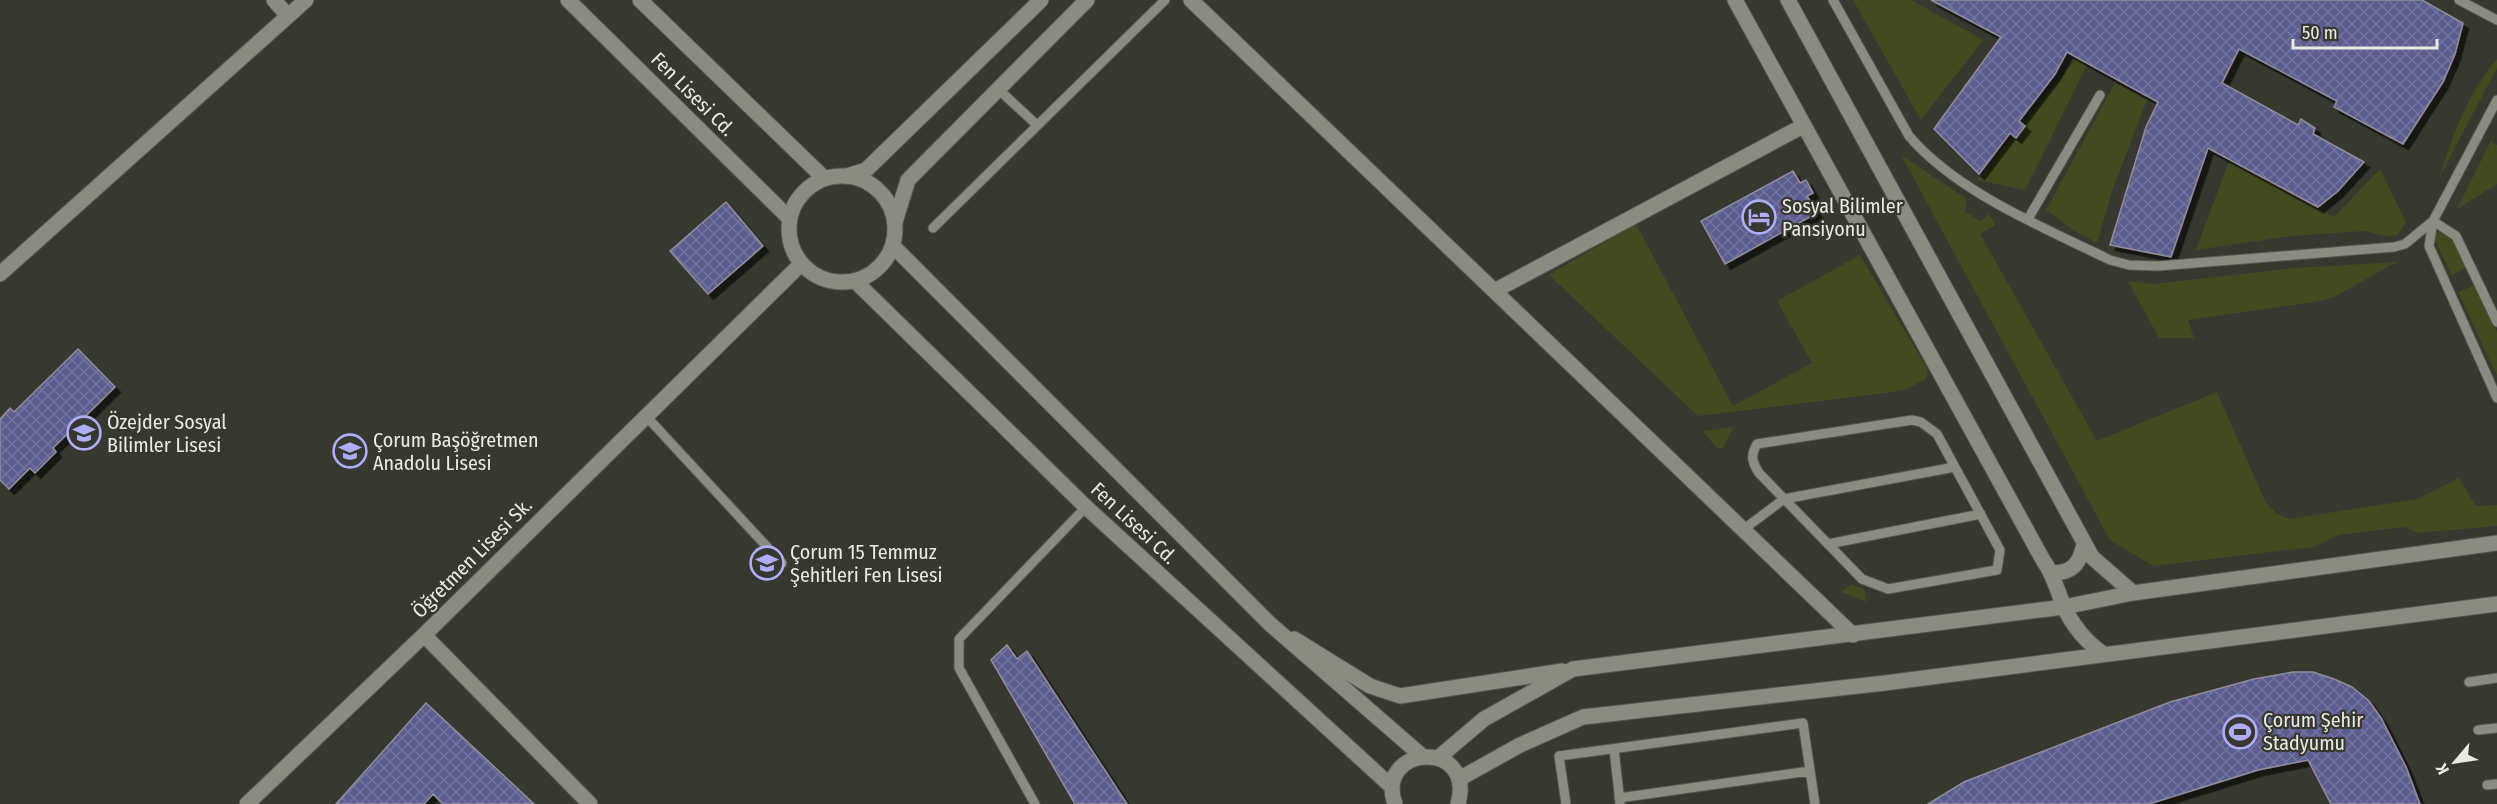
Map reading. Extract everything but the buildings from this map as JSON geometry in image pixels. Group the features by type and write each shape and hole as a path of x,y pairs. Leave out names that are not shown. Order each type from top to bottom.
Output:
{"street":[{"path":"274,0 288,16"},
{"path":"0,274 306,0"},
{"name":"Fen Lisesi Cd.","path":"568,0 789,218"},
{"name":"Fen Lisesi Cd.","path":"640,0 824,178"},
{"path":"1041,0 866,170 847,176 824,178 801,193 789,218 789,240 801,264 813,275 834,282 855,281 879,268 893,246 895,222 908,180 1087,0"},
{"path":"1191,0 1496,290 1852,635"},
{"path":"1735,0 2052,573 2064,607 2087,642 2102,653"},
{"path":"1788,0 2084,544 2092,557 2133,593"},
{"path":"1496,290 1803,126"},
{"path":"847,176 870,183 887,200 895,222"},
{"name":"Fen Lisesi Cd.","path":"893,246 1270,624 1430,757 1454,770 1462,795"},
{"name":"Öğretmen Lisesi Sk.","path":"247,804 424,635 801,264"},
{"name":"Fen Lisesi Cd.","path":"855,281 1086,507 1392,787"},
{"path":"1270,624 1370,686 1400,696 1574,669 2064,607 2133,593 2497,543"},
{"path":"2052,573 2065,573 2073,569 2084,544"},
{"path":"1462,795 1520,745 1583,717 1885,683 2102,653 2497,604"},
{"path":"424,635 590,804"},
{"path":"1395,804 1392,787 1402,766 1430,757 1484,719 1574,669"}],"lane":[{"path":"933,228 1165,0"},
{"path":"1833,0 1909,136 1922,152 1945,171 2028,219 2110,260 2129,265 2158,266 2394,247 2405,244 2433,221"},
{"path":"2459,0 2497,20"},
{"path":"998,89 1037,125"},
{"path":"2028,219 2100,95"},
{"path":"2497,100 2433,221 2429,246 2497,398"},
{"path":"2433,221 2456,236 2497,322"},
{"path":"646,416 782,563"},
{"path":"1912,420 1921,422 1937,434 2000,550 1997,570 1888,589 1862,579 1784,499 1753,464 1752,453 1757,444 1912,420"},
{"path":"1744,529 1784,499 1955,467"},
{"path":"1035,804 959,668 959,639 1086,507"},
{"path":"1828,544 1981,514"},
{"path":"2469,682 2497,678"},
{"path":"1566,804 1559,756 1803,723 1815,804"},
{"path":"2478,730 2497,728"},
{"path":"1614,749 1619,801 1810,771"}],"green space":[{"path":"1853,0 1911,0 1983,40 1921,120"},
{"path":"2081,53 2088,63 2025,190 1977,180"},
{"path":"2497,59 2497,68 2440,176 2462,114"},
{"path":"2115,83 2147,100 2113,188 2097,243 2075,231 2046,210"},
{"path":"2497,129 2492,142 2497,145 2497,184 2457,209"},
{"path":"1901,155 1967,199 1965,212 1981,221 1989,214 1995,225 1980,234 2097,441 2217,392 2265,501 2277,514 2289,519 2417,499 2459,478 2476,506 2497,505 2497,526 2417,533 2405,527 2338,535 2314,547 2153,566 2110,540"},
{"path":"2229,161 2334,217 2380,169 2406,222 2398,235 2387,236 2365,231 2291,236 2196,250"},
{"path":"1636,224 1733,406 1812,363 1777,301 1860,255 1928,370 1926,379 1904,390 1886,393 1698,416 1549,275"},
{"path":"2449,229 2467,267 2452,276 2434,238 2434,233"},
{"path":"2397,262 2334,297 2315,302 2188,320 2194,338 2159,338 2128,281 2153,284 2294,268"},
{"path":"2475,285 2497,332 2497,376 2458,292"},
{"path":"1733,427 1723,448 1718,449 1702,431"},
{"path":"1852,584 1865,590 1866,602 1841,592"}],"place":[{"name":"Sosyal Bilimler Pansiyonu","path":"1759,217"},
{"name":"Özejder Sosyal Bilimler Lisesi","path":"84,433"},
{"name":"Çorum Başöğretmen Anadolu Lisesi","path":"350,451"},
{"name":"Çorum 15 Temmuz Şehitleri Fen Lisesi","path":"767,563"},
{"name":"Çorum Şehir Stadyumu","path":"2240,732"}]}
